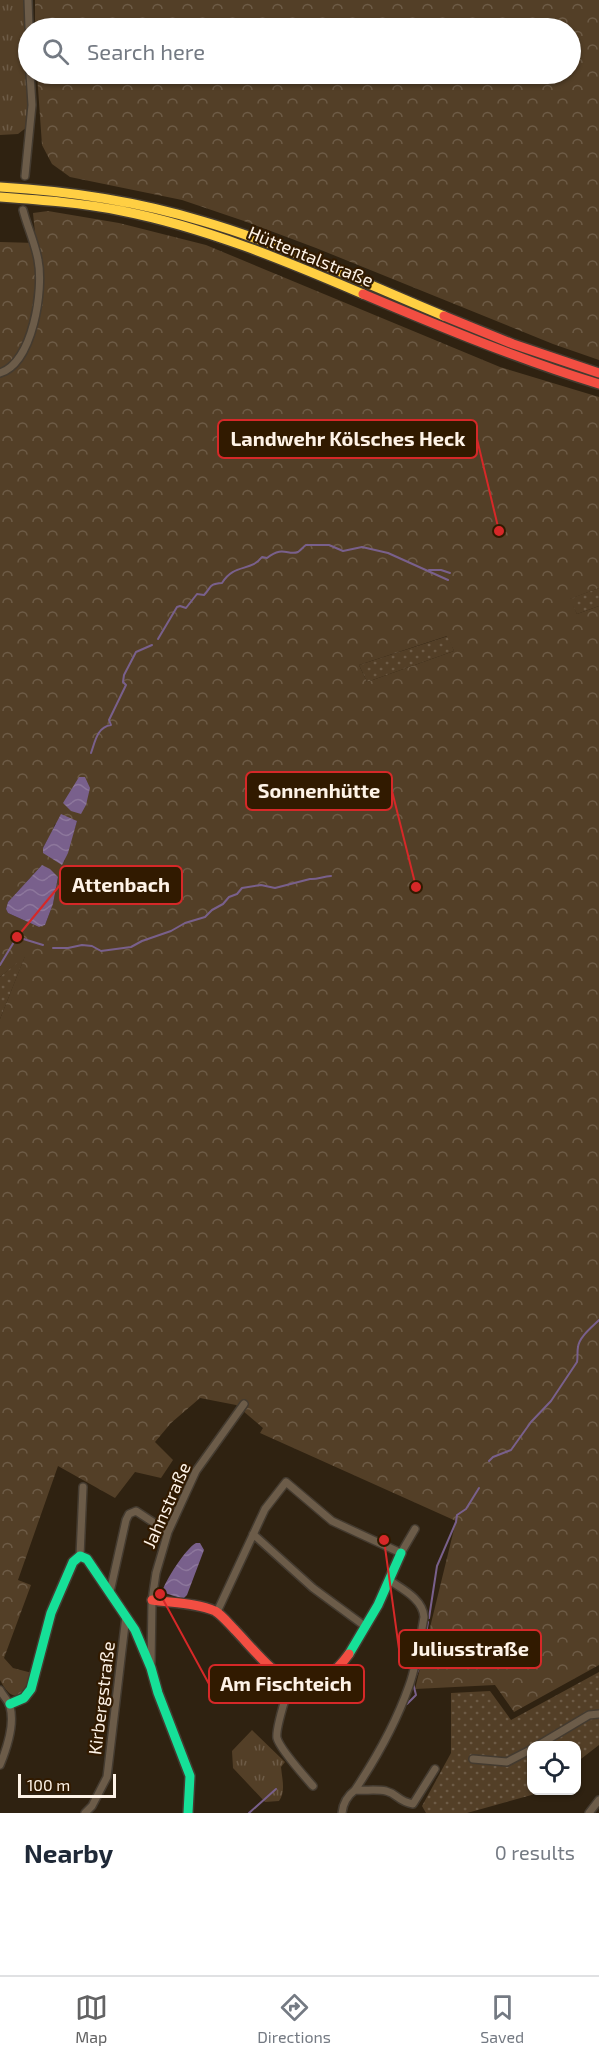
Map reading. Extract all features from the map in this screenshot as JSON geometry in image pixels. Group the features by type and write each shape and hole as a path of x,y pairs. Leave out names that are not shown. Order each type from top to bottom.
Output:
{"main road":[{"name":"Hüttentalstraße","path":"0,187 87,194 126,201 191,218 292,253 464,326 599,373"},
{"name":"Hüttentalstraße","path":"0,197 45,200 114,210 218,237 286,262 460,335 599,384"},
{"path":"152,1600 201,1607 217,1612 279,1676 290,1683 311,1684 324,1679 353,1648 366,1627 401,1553"},
{"path":"10,1704 24,1698 31,1689 51,1612 73,1562 80,1556"},
{"name":"Jahnstraße","path":"80,1556 87,1559 135,1629 190,1776 188,1813"}],"street":[{"path":"28,0 28,18"},
{"path":"25,176 32,105 31,84"},
{"path":"0,374 15,365 24,351 40,282 38,259 23,210"},
{"name":"Jahnstraße","path":"151,1668 152,1600 156,1573 168,1532 196,1472 244,1404"},
{"path":"217,1612 265,1509 286,1482 332,1521 401,1553 415,1529"},
{"path":"80,1556 83,1487"},
{"path":"110,1592 129,1514 136,1511 168,1532"},
{"path":"252,1534 313,1588 366,1627"},
{"path":"342,1813 344,1802 355,1790 390,1732 410,1684 424,1617 424,1611 414,1598 389,1580"},
{"name":"Kirbergstraße","path":"85,1813 92,1806 107,1777 126,1616"},
{"path":"290,1683 277,1738 298,1770 313,1786"},
{"path":"0,1690 10,1704 11,1729 3,1744 0,1765"},
{"path":"545,1741 589,1715 599,1714"},
{"path":"473,1759 507,1762 527,1751"},
{"path":"355,1790 383,1790 392,1793 403,1802 413,1804 435,1769"},
{"path":"589,1813 599,1800"}],"green space":[{"path":"0,0 24,0 25,18 18,18 18,84 27,84 27,127 18,134 0,135"},
{"path":"35,0 599,0 599,360 553,344 241,220 182,200 70,177 52,164 42,145 38,84 581,84 581,18 35,18"},
{"path":"48,211 119,223 206,245 500,367 599,397 599,588 570,599 577,614 599,606 599,1665 514,1712 495,1685 415,1689 456,1521 260,1433 263,1428 236,1405 200,1398 171,1423 155,1442 173,1460 161,1478 135,1472 115,1498 58,1466 18,1580 31,1585 4,1658 13,1668 32,1673 26,1688 19,1695 14,1696 10,1693 0,1680 0,1019 25,956 0,977 0,242 36,243 33,213","holes":["447,636 454,651 367,682 359,665","77,821 64,862 43,848 55,824","42,865 58,877 53,904 45,925 39,927 8,913 6,909 8,902"]},
{"path":"599,588 599,606 577,614 569,599"},
{"path":"448,636 454,651 367,682 359,665"},
{"path":"26,954 0,1019 0,977"},
{"path":"599,1672 599,1745 581,1759 581,1741 527,1741 527,1795 531,1795 467,1813 426,1813 422,1806 451,1753 451,1693 490,1691 511,1720"},
{"path":"252,1730 285,1762 281,1767 283,1789 279,1801 265,1802 233,1768 232,1751"}],"water":[{"path":"79,777 85,777 90,788 81,814 71,811 63,803"},
{"path":"61,814 77,821 68,853 62,865 43,853 43,848"},
{"path":"42,865 58,877 53,904 45,925 39,927 8,913 6,909 8,902"},
{"path":"196,1543 200,1543 204,1550 187,1595 183,1599 162,1592 176,1565"}],"waterway":[{"path":"158,639 177,607 186,608 197,594 204,595 212,585 222,583 232,573 253,565 262,557 267,558 281,551 298,552 306,545 329,545 343,551 362,547 388,553 448,580"},
{"path":"429,570 450,573"},
{"path":"91,753 100,732 106,726 111,725 109,720 126,685 123,682 124,675 136,652 152,645"},
{"path":"53,948 82,945 92,946 101,951 131,947 185,923 205,917 242,888 261,885 275,888 331,876"},
{"path":"0,965 17,937 43,945"},
{"path":"489,1461 511,1450 531,1422 551,1401 577,1362 581,1340 599,1320"},
{"path":"429,1618 437,1566 457,1515 466,1509 479,1488"},
{"path":"407,1704 416,1695 413,1683 421,1663 428,1622"},
{"path":"249,1813 276,1789"}],"traffic: fast":[{"path":"349,1654 378,1605 401,1553"},
{"path":"10,1704 24,1698 31,1689 51,1613 73,1562 80,1556 87,1559 135,1630 151,1668 158,1693 190,1776 188,1813"}],"traffic: slow":[{"path":"0,187 102,198 202,221 264,241 444,316"},
{"path":"0,197 92,206 183,226 244,246 363,294"}],"traffic: jam":[{"path":"363,294 509,353 599,384"},
{"path":"444,316 513,344 599,373"},
{"path":"152,1600 192,1605 215,1611 275,1671 289,1680 302,1684 317,1682 332,1673 349,1654"}],"place":[{"name":"Landwehr Kölsches Heck","path":"499,531"},
{"name":"Sonnenhütte","path":"416,887"},
{"name":"Attenbach","path":"17,937"},
{"name":"Juliusstraße","path":"384,1540"},
{"name":"Am Fischteich","path":"160,1594"}]}
